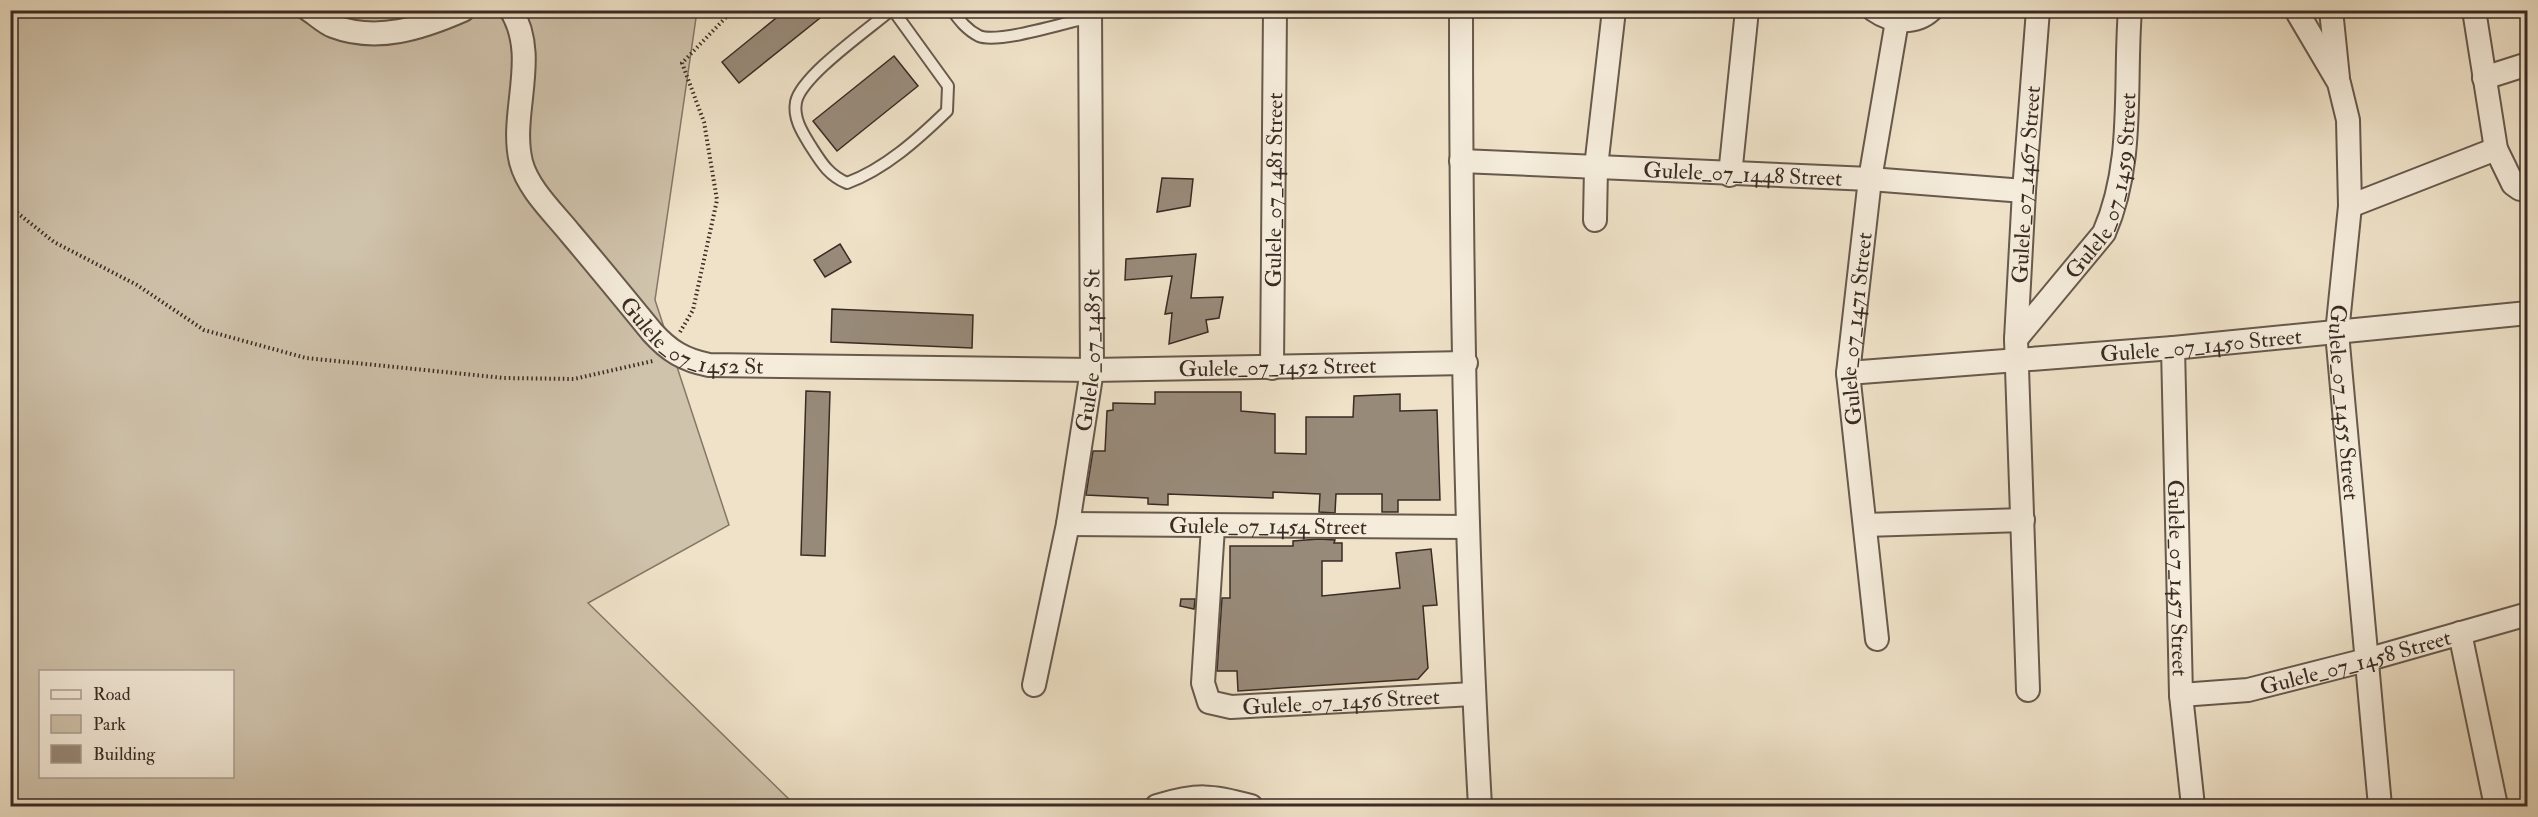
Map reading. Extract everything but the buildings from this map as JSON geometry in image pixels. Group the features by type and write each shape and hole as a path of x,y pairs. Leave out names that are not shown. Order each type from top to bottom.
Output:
{"street":[{"path":"309,10 332,26 364,32 396,34 463,10"},
{"name":"Gulele_07_1452 St","path":"511,10 519,24 523,45 517,137 522,165 537,193 669,351 691,362 709,365 1092,370"},
{"name":"Gulele_07_1481 Street","path":"1272,368 1275,10"},
{"path":"1461,10 1461,161 1468,527 1473,694 1480,807"},
{"path":"1595,220 1596,167 1614,10"},
{"path":"1730,175 1747,10"},
{"path":"1874,10 1897,21 1912,20 1931,10"},
{"name":"Gulele_07_1467 Street","path":"2028,690 2017,349 2024,191 2038,10"},
{"name":"Gulele_07_1459 Street","path":"2017,349 2104,233 2113,213 2128,132 2130,10"},
{"name":"Gulele_07_1455 Street","path":"2296,10 2338,83 2348,120 2350,206 2337,333 2380,807"},
{"path":"2331,10 2338,83"},
{"path":"2474,10 2496,149 2513,184 2520,189 2528,189"},
{"name":"Gulele_07_1485 St","path":"1034,685 1068,524 1092,370 1090,14"},
{"name":"Gulele_07_1471 Street","path":"1877,639 1848,373 1870,179 1897,21"},
{"path":"2484,78 2528,64"},
{"path":"2350,206 2496,149"},
{"name":"Gulele_07_1448 Street","path":"1461,161 1730,175 1870,179 2024,191"},
{"name":"Gulele _07_1450 Street","path":"1848,373 2017,349 2173,348 2528,313"},
{"name":"Gulele_07_1457 Street","path":"2173,348 2181,695 2193,807"},
{"name":"Gulele_07_1452 Street","path":"1092,370 1466,363"},
{"path":"1865,525 2023,520"},
{"name":"Gulele_07_1454 Street","path":"1068,524 1213,527 1468,527"},
{"name":"Gulele_07_1456 Street","path":"1213,527 1203,683 1209,702 1231,707 1473,694"},
{"name":"Gulele_07_1458 Street","path":"2181,695 2248,690 2366,660 2528,614"},
{"path":"2460,633 2496,807"},
{"path":"1157,807 1187,797 1218,797 1251,807"}],"lane":[{"path":"892,10 948,86 947,111 928,129 868,176 847,183 826,171 797,122 796,102 805,82 892,10"},
{"path":"952,10 966,28 982,37 1001,38 1090,14"}],"path":[{"path":"10,207 54,242 137,285 204,330 306,358 504,378 574,379 651,363 669,351 693,310 717,200 704,122 682,63 733,10"}],"green space":[{"path":"10,11 697,11 655,300 729,525 588,603 796,806 11,806"}]}
